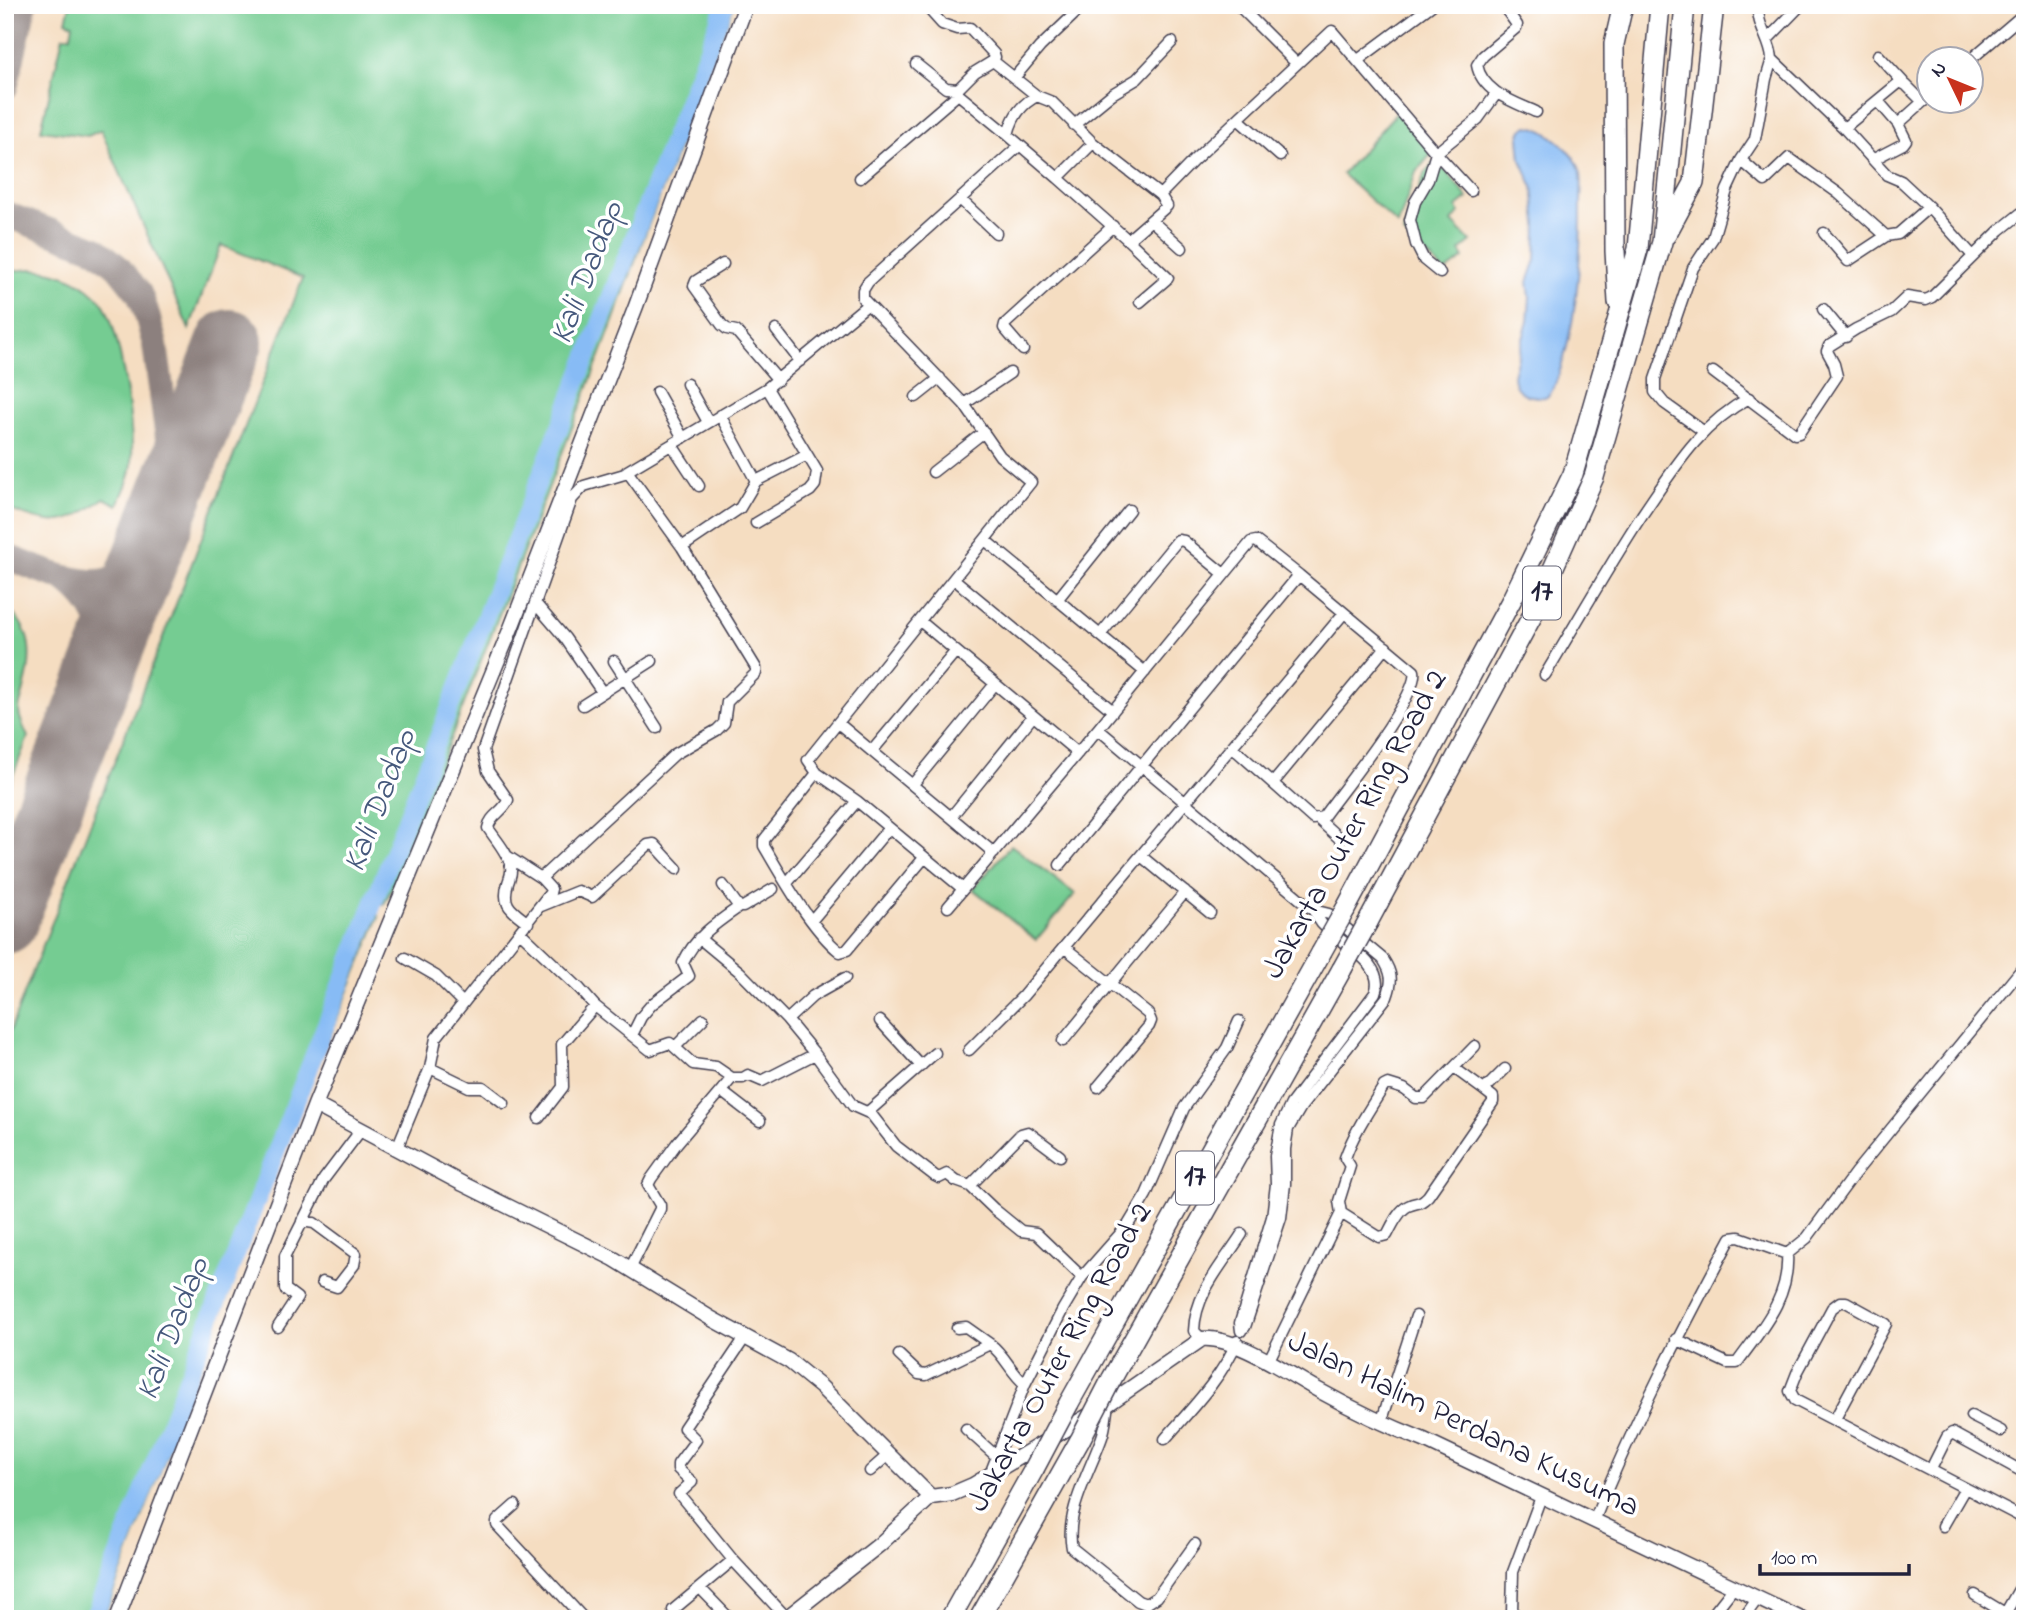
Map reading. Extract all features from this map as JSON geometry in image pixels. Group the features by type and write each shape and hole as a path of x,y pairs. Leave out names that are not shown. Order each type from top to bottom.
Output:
{"highway":[{"path":"1619,317 1615,251 1614,44 1623,5"},
{"name":"Jakarta Outer Ring Road 2","path":"950,1619 1345,910 1511,601 1573,474 1638,249 1660,5"},
{"name":"Jakarta Outer Ring Road 2","path":"979,1619 1368,922 1531,618 1594,477 1662,242 1685,5"},
{"path":"1662,242 1694,183 1714,5"}],"main road":[{"path":"117,1619 315,1105 511,628 636,306 746,5"},
{"path":"315,1105 630,1269 712,1319 789,1361 821,1387 931,1497"},
{"name":"Jalan Halim Perdana Kusuma","path":"1202,1339 1238,1338 1268,1362 1381,1423 1424,1440 1801,1619"},
{"path":"786,1618 879,1545 931,1497 952,1494 973,1485 1108,1404 1202,1339"}],"street":[{"path":"860,178 958,92 975,72 995,57 970,28 957,29 942,24 925,5"},
{"path":"1014,78 1040,47 1084,5"},
{"path":"1238,5 1296,63"},
{"path":"1358,60 1432,5"},
{"path":"1503,5 1517,25 1516,28 1483,56 1477,65 1479,72 1494,92 1536,112"},
{"path":"1703,431 1664,403 1655,392 1655,379 1693,268 1713,238 1727,190 1758,130 1772,59 1768,39 1761,27 1759,5"},
{"path":"1768,39 1801,5"},
{"path":"1984,48 2025,13"},
{"path":"1160,195 1332,31 1471,191"},
{"path":"1074,125 1112,94 1137,79 1172,42"},
{"path":"1878,55 1914,90"},
{"path":"1772,59 1844,128 1887,175 1901,181 1928,207 1973,256"},
{"path":"993,61 1037,96 1052,102 1093,143 1167,202 1167,206 1152,221 1128,240"},
{"path":"916,64 946,88 958,92 1113,226 1168,278 1140,302"},
{"path":"1844,128 1903,82"},
{"path":"1440,274 1424,260 1416,244 1410,220 1415,202 1428,180 1436,153 1478,118 1494,97 1494,92"},
{"path":"1008,135 1016,114 1027,101 1037,96"},
{"path":"1874,159 1906,140 1898,124 1878,101"},
{"path":"1898,124 1914,110"},
{"path":"1238,119 1280,156"},
{"path":"1058,178 1093,143"},
{"path":"963,889 857,801 817,774 808,760 1031,482 1000,456 964,404 863,299 867,282 1019,146"},
{"path":"1741,160 1765,181 1789,158 1838,193 1886,236"},
{"path":"961,200 996,233"},
{"path":"1824,233 1848,261 1886,236 1898,234 1928,207"},
{"path":"1713,372 1795,433 1799,433 1837,376 1827,351 1829,346 1891,312 1907,297 1926,300 1932,297 2025,210"},
{"path":"1152,221 1182,248"},
{"path":"1023,350 1004,328 1005,324 1113,226"},
{"path":"723,264 696,281 694,286 722,326 736,331 778,380"},
{"path":"628,473 629,468 767,388 867,305"},
{"path":"1823,309 1846,337"},
{"path":"776,330 800,362"},
{"path":"964,404 1010,373"},
{"path":"916,397 940,378"},
{"path":"687,384 708,422"},
{"path":"756,523 810,491 815,485 817,471 767,388"},
{"path":"657,392 683,438"},
{"path":"1545,676 1619,550 1683,454 1703,431 1732,407 1749,398"},
{"path":"720,415 756,481"},
{"path":"933,472 984,432"},
{"path":"672,445 699,486"},
{"path":"682,547 740,508 756,481 807,455"},
{"path":"541,878 675,754 717,730 723,723 727,702 756,673 682,547 628,473"},
{"path":"528,923 505,901 511,871 507,856 488,828 493,816 504,808 508,800 488,771 483,750 572,499 578,489 628,473"},
{"path":"1057,600 1129,510"},
{"path":"985,540 1145,671"},
{"path":"1100,635 1178,540 1184,541 1224,574"},
{"path":"948,907 1253,540 1414,671 1414,684 1379,744 1323,817 1318,819 1313,819 1232,747"},
{"path":"1060,865 1299,575"},
{"path":"954,579 1112,711"},
{"path":"535,603 565,638 602,692"},
{"path":"969,1050 1023,996 1344,613"},
{"path":"919,621 1078,753"},
{"path":"1273,783 1386,648"},
{"path":"872,751 956,651"},
{"path":"614,661 657,728"},
{"path":"583,705 652,661"},
{"path":"913,785 995,684"},
{"path":"951,817 1033,716"},
{"path":"838,723 994,853"},
{"path":"1098,729 1313,910 1329,914 1383,959 1393,982 1387,996 1301,1107 1288,1129 1281,1218 1247,1325 1199,1401 1165,1438"},
{"path":"817,774 764,841 764,846 812,920 834,947 842,952 924,858"},
{"path":"787,883 857,801"},
{"path":"1318,819 1340,839"},
{"path":"812,920 889,828"},
{"path":"541,906 578,891 592,897 648,845 654,844 677,869"},
{"path":"397,1148 430,1068 436,1038 521,933 551,889 541,878 507,856"},
{"path":"1141,856 1210,913"},
{"path":"723,885 739,907"},
{"path":"632,1035 641,1017 652,1004 689,976 683,963 705,931 739,907 748,906 773,889"},
{"path":"1063,1041 1185,892"},
{"path":"521,933 580,989 594,1006 650,1050 670,1043 693,1064 716,1067 732,1078 748,1075 762,1081 815,1054"},
{"path":"699,938 740,972 787,1020 853,1106 877,1119 896,1146 924,1170 939,1178 947,1174 970,1186 1021,1231 1036,1233 1082,1277"},
{"path":"1064,947 1148,1014 1151,1021 1098,1087"},
{"path":"405,958 436,976 463,1003"},
{"path":"1787,1254 1807,1238 1855,1173 2025,965"},
{"path":"787,1020 813,996 845,978"},
{"path":"540,1118 563,1087 562,1044 594,1006"},
{"path":"675,1047 702,1019"},
{"path":"880,1021 920,1066"},
{"path":"990,1474 1025,1384 1082,1277 1128,1225 1146,1195 1184,1108 1227,1048 1239,1021"},
{"path":"1268,1362 1341,1213 1339,1201 1350,1166 1345,1158 1359,1125 1384,1086 1388,1084 1404,1089 1416,1098 1424,1098 1475,1046"},
{"path":"868,1112 935,1053"},
{"path":"430,1068 469,1087 482,1087 504,1103"},
{"path":"1341,1213 1379,1237 1387,1235 1402,1210 1410,1205 1420,1204 1429,1196 1493,1102 1493,1097 1454,1068"},
{"path":"1484,1090 1505,1069"},
{"path":"630,1269 660,1209 649,1185 651,1179 732,1078"},
{"path":"721,1091 760,1121"},
{"path":"278,1327 297,1298 285,1289 285,1256 324,1179 361,1130"},
{"path":"970,1186 1021,1134 1028,1132 1060,1156"},
{"path":"302,1222 314,1223 356,1254 354,1265 337,1287 322,1282"},
{"path":"1202,1339 1194,1331 1194,1321 1201,1302 1212,1276 1242,1234"},
{"path":"1594,1521 1625,1445 1676,1339 1731,1238 1740,1237 1787,1254"},
{"path":"1676,1339 1727,1363 1738,1363 1779,1300 1788,1274 1787,1254"},
{"path":"1835,1419 1886,1324 1846,1302 1840,1302 1832,1308 1797,1373 1790,1391 1795,1400 2025,1519"},
{"path":"1381,1423 1416,1316"},
{"path":"957,1328 966,1327 990,1344 1009,1364 1016,1377 1025,1384"},
{"path":"746,1336 684,1428 696,1440 677,1466 692,1482 680,1496 786,1618"},
{"path":"899,1355 919,1374 926,1375 990,1344"},
{"path":"1108,1404 1103,1434 1071,1524 1072,1548 1138,1601 1146,1604 1157,1597 1195,1544"},
{"path":"1971,1416 2001,1431"},
{"path":"1971,1443 1983,1421"},
{"path":"966,1429 996,1456"},
{"path":"1931,1469 1947,1437 1952,1433 2025,1473"},
{"path":"870,1471 888,1455"},
{"path":"1943,1526 1965,1488"},
{"path":"1512,1612 1513,1572 1541,1497"},
{"path":"515,1505 496,1521 497,1525 584,1619"},
{"path":"673,1610 733,1560"},
{"path":"1975,1595 2004,1616 2025,1579"},
{"path":"1709,1619 1735,1587"},
{"path":"700,1588 730,1619"},
{"path":"1743,1619 1758,1598"}],"green space":[{"path":"70,5 734,5 393,886 384,904 378,904 375,910 379,917 302,1105 103,1619 5,1619 5,1043 303,278 221,245 189,329 101,130 88,136 41,130 63,36 71,36 73,24 66,21"},
{"path":"1397,112 1433,152 1416,172 1398,225 1342,174"},
{"path":"1436,159 1468,198 1457,207 1459,213 1452,222 1471,242 1460,251 1464,258 1445,272 1403,233 1424,175"},
{"path":"32,269 71,278 102,302 115,334 126,384 132,455 131,470 118,505 104,498 67,520 46,521 5,508 5,274"},
{"path":"5,607 21,624 29,644 30,655 19,711 28,737 5,796"},
{"path":"1011,845 1075,894 1036,940 973,889"}],"water":[{"path":"1528,126 1543,131 1566,149 1577,163 1581,178 1579,261 1573,320 1559,374 1547,397 1535,397 1520,391 1513,375 1528,321 1528,282 1536,260 1537,224 1533,187 1521,160 1519,137 1522,130"}],"waterway":[{"name":"Kali Dadap","path":"93,1619 725,5"}],"taxiway":[{"path":"5,87 24,5"},
{"path":"5,214 96,249 118,267 139,293 155,345 169,445 167,478 154,540"},
{"path":"5,556 65,578 85,582 104,581 122,576 138,564 152,544"},
{"path":"63,578 84,597 98,619 104,644 102,673"}],"runway":[{"path":"5,921 230,342"}]}
